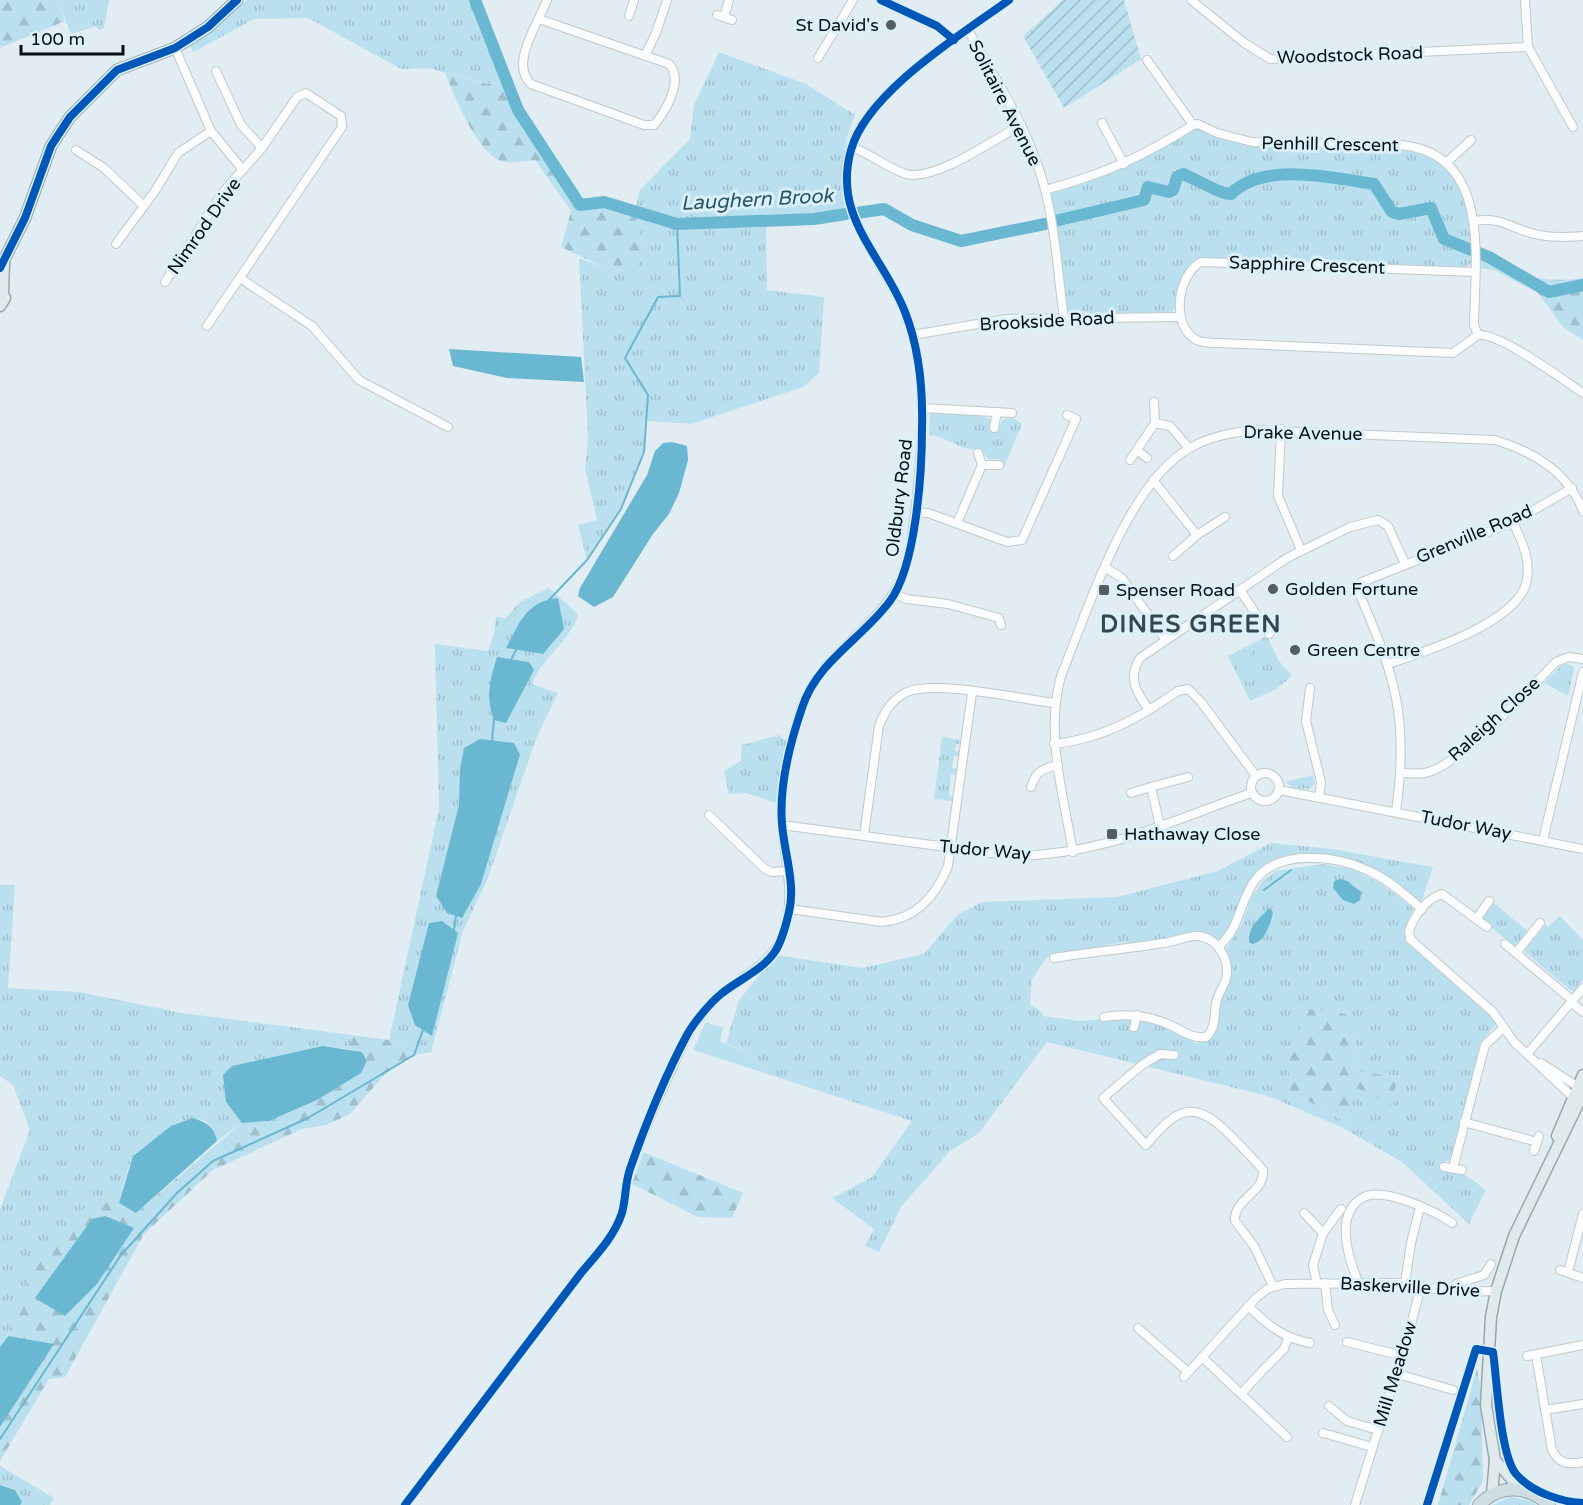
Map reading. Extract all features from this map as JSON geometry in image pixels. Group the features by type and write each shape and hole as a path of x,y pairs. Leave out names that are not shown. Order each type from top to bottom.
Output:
{"highway":[{"path":"1479,1505 1492,1494 1520,1489 1535,1494 1550,1504"}],"main road":[{"path":"0,306 5,298 2,290 2,265 29,208 51,147 69,117 117,70 175,48 208,27 237,0"},
{"path":"1492,1494 1495,1460 1486,1405 1491,1317 1496,1291 1512,1241 1580,1093"},
{"path":"1495,1460 1520,1489"}],"street":[{"path":"539,19 669,64 675,70 673,90 654,125 644,125 531,84 525,73 525,54 539,19 547,0"},
{"path":"628,16 634,0"},
{"path":"645,56 667,0"},
{"path":"724,18 729,0"},
{"path":"818,58 853,0"},
{"path":"881,0 937,26 954,40"},
{"name":"Oldbury Road","path":"628,1175 660,1093 690,1030 719,996 752,974 774,953 783,934 790,909 782,825 782,797 802,706 817,677 835,655 878,615 895,594 909,555 921,460 922,408 914,335 897,293 859,230 849,201 846,171 852,147 858,130 873,108 899,83 1009,0"},
{"name":"Woodstock Road","path":"1191,0 1243,42 1270,59 1528,46"},
{"path":"1525,0 1528,46 1573,127"},
{"name":"Solitaire Avenue","path":"968,30 1021,125 1046,190 1064,318"},
{"path":"175,48 211,131 243,170"},
{"path":"1046,190 1124,164 1167,143 1193,125 1147,61"},
{"path":"216,71 241,125 262,148"},
{"name":"Nimrod Drive","path":"165,282 224,191 262,148 301,93 306,93 341,116 343,121 240,278"},
{"path":"1102,123 1124,164"},
{"name":"Penhill Crescent","path":"1193,125 1198,124 1217,133 1252,142 1409,146 1424,150 1446,163 1459,178 1475,221 1474,325 1478,334"},
{"path":"852,147 891,168 916,176 938,170 1021,125"},
{"path":"116,244 178,153 211,131"},
{"path":"1446,163 1471,140"},
{"path":"76,150 104,168 144,206"},
{"path":"1475,221 1490,218 1533,234 1583,236"},
{"name":"Sapphire Crescent","path":"1181,317 1185,277 1192,267 1201,262 1475,272"},
{"path":"207,326 240,278 312,326 359,380 448,427"},
{"path":"1181,317 1184,326 1195,339 1219,343 1439,354 1453,353 1478,334 1491,336 1583,393"},
{"name":"Brookside Road","path":"914,335 1007,319 1181,317"},
{"path":"1130,460 1155,423 1155,402"},
{"path":"922,408 1012,413"},
{"path":"994,428 997,412"},
{"path":"1067,415 1086,423"},
{"path":"915,512 928,513 1007,542 1022,540 1076,419"},
{"path":"1155,423 1170,426 1190,448"},
{"path":"1281,429 1278,496 1301,550"},
{"name":"Drake Avenue","path":"1073,852 1054,744 1054,703 1060,676 1137,501 1166,465 1190,448 1227,433 1281,429 1495,440 1523,450 1546,464 1572,488 1583,511"},
{"path":"1137,450 1146,458"},
{"path":"957,523 982,465 978,453"},
{"path":"982,465 999,465"},
{"path":"1153,480 1197,535"},
{"name":"Grenville Road","path":"1396,812 1401,772 1401,720 1388,664 1359,590 1365,580 1513,522 1572,488"},
{"path":"1173,556 1197,535 1225,517"},
{"path":"1149,710 1134,686 1135,667 1140,658 1165,639 1301,550 1350,527 1378,520 1388,526 1405,564"},
{"path":"1388,664 1447,642 1513,605 1525,586 1528,561 1513,522"},
{"path":"1106,568 1122,578 1165,639"},
{"path":"1240,590 1269,634"},
{"path":"895,594 907,599 971,609 999,618 1001,625"},
{"name":"Raleigh Close","path":"1401,772 1424,773 1435,769 1479,737 1556,662 1569,657 1583,659"},
{"path":"1543,840 1583,672"},
{"path":"864,835 879,726 885,711 900,696 914,690 929,688 1054,703"},
{"path":"1310,688 1306,721 1321,782 1319,798"},
{"path":"1054,744 1097,736 1149,710 1182,689 1193,692 1256,776 1250,786 1251,792"},
{"path":"790,909 882,922 908,916 935,892 948,866 972,693"},
{"path":"1031,788 1035,774 1043,768 1058,765"},
{"name":"Tudor Way","path":"782,825 1014,856 1073,852 1114,843 1251,792 1256,799 1270,801 1279,790 1278,783 1269,774 1256,776"},
{"path":"1131,793 1188,777"},
{"path":"1151,787 1160,826"},
{"name":"Tudor Way","path":"1279,790 1583,849"},
{"path":"709,815 765,868 772,872 788,871"},
{"path":"1219,946 1234,931 1256,879 1267,868 1281,862 1313,858 1352,865 1370,871 1422,909"},
{"path":"1487,927 1442,894 1434,897 1422,909 1412,921 1409,931 1410,939 1493,1012 1503,1028 1535,1060 1580,1093"},
{"path":"1477,918 1489,901"},
{"path":"1516,953 1540,923"},
{"path":"1054,958 1123,947 1137,948 1190,936 1200,936 1219,946 1224,960 1226,979 1216,1003 1212,1032 1206,1037 1189,1035 1156,1019 1124,1013 1104,1017"},
{"path":"1505,944 1583,1012"},
{"path":"1528,1053 1583,988"},
{"path":"1134,1027 1137,1016"},
{"path":"1453,1168 1485,1045 1503,1028"},
{"path":"1138,1328 1186,1374 1248,1306 1273,1286 1254,1246 1235,1221 1234,1216 1242,1203 1262,1182 1263,1170 1256,1161 1214,1119 1197,1111 1176,1117 1146,1145 1103,1098 1142,1065 1160,1054 1174,1055"},
{"path":"1535,1060 1580,1093"},
{"path":"1464,1122 1538,1139 1534,1151"},
{"path":"1359,1284 1346,1248 1347,1225 1355,1205 1364,1197 1376,1194 1420,1207 1452,1223"},
{"path":"1405,1283 1411,1243 1420,1207"},
{"path":"1335,1325 1313,1265 1323,1233 1341,1209"},
{"path":"1304,1213 1323,1233"},
{"path":"1582,1221 1564,1271 1583,1278"},
{"path":"1451,1292 1456,1284 1484,1275 1491,1264"},
{"name":"Baskerville Drive","path":"1273,1286 1405,1283 1451,1292 1496,1291"},
{"name":"Mill Meadow","path":"1323,1433 1372,1447 1398,1374 1420,1286"},
{"path":"1248,1306 1277,1332 1288,1338 1310,1343"},
{"path":"1241,1394 1284,1349 1288,1338"},
{"path":"1347,1342 1403,1356"},
{"path":"1583,1345 1532,1356 1555,1456 1566,1463 1583,1462"},
{"path":"1202,1357 1287,1437"},
{"path":"1398,1374 1453,1390"},
{"path":"1545,1410 1583,1404"},
{"path":"1329,1406 1354,1425 1378,1430"},
{"path":"1355,1505 1372,1447"}],"green space":[{"path":"0,0 58,0 65,21 0,48"},
{"path":"58,0 109,0 104,28 99,30 96,26 71,34"},
{"path":"247,0 475,0 503,74 488,84 428,68 401,69 308,18 254,19 193,52 190,46"},
{"path":"1063,0 1124,0 1141,59 1064,108 1023,36"},
{"path":"719,52 806,84 855,115 842,164 842,188 846,214 766,221 767,290 824,297 819,373 803,387 691,424 647,421 644,452 621,509 587,560 578,525 597,520 585,468 588,438 579,258 605,268 642,244 635,211 640,190 690,139 694,105"},
{"path":"445,73 488,84 503,74 518,110 580,204 604,202 635,211 642,250 632,273 605,268 561,247 571,211 535,160 506,162 493,156 484,148 468,123"},
{"path":"1196,126 1237,143 1253,146 1398,148 1427,155 1450,172 1472,217 1472,262 1465,268 1200,260 1190,266 1185,273 1177,306 1172,312 1071,314 1066,308 1050,196 1055,191 1109,174 1145,158"},
{"path":"1480,247 1502,265 1527,276 1555,280 1583,278 1583,340 1563,327 1538,293 1494,270 1481,268"},
{"path":"939,412 980,415 990,419 990,430 998,430 1003,419 1013,418 1022,424 1004,467 1000,459 988,459 980,449 967,449 929,435 930,414"},
{"path":"549,588 578,614 569,633 542,665 532,684 558,693 536,739 488,878 463,931 431,1052 414,1055 389,1040 439,808 435,644 488,651 494,633 496,616 505,619 520,602","holes":["497,657 529,662 533,670 506,723","514,743 520,756 481,884 436,896 460,805 460,769"]},
{"path":"1267,636 1279,661 1292,676 1276,689 1250,701 1228,656"},
{"path":"1250,649 1263,676 1248,683 1234,658"},
{"path":"1563,664 1572,665 1574,669 1568,696 1544,683"},
{"path":"779,735 787,742 776,803 746,793 729,794 724,771 741,761 742,745"},
{"path":"942,737 961,740 960,744 956,744 955,751 959,751 959,756 954,756 952,768 957,769 956,775 951,774 949,796 953,797 953,801 934,799"},
{"path":"1313,775 1315,784 1309,789 1294,788 1285,782"},
{"path":"1271,843 1332,849 1433,867 1421,902 1377,873 1318,856 1262,868 1222,939 1194,935 1144,943 1124,942 1047,957 1032,979 1030,1004 1042,1012 1043,1016 1080,1021 1128,1017 1132,1022 1141,1020 1166,1026 1195,1043 1208,1040 1214,1035 1225,951 1242,924 1251,898 1262,882 1276,871 1323,864 1352,869 1380,883 1412,907 1413,912 1403,933 1407,941 1497,1023 1481,1042 1451,1159 1442,1163 1441,1168 1463,1173 1486,1190 1469,1224 1402,1162 1343,1128 1268,1096 1047,1042 979,1133 950,1151 901,1207 879,1252 865,1246 874,1229 832,1198 872,1177 912,1121 743,1066 747,1054 726,1043 739,1000 776,955 862,968 924,954 957,915 982,902 1117,897 1218,871","holes":["1355,1030 1354,1066 1360,1072 1397,1076 1356,1087 1346,1122 1290,1091"]},
{"path":"0,885 15,885 8,988 79,992 182,1013 352,1035 349,1049 323,1046 226,1102 242,1123 217,1141 213,1129 206,1122 198,1119 188,1120 168,1130 138,1151 128,1168 119,1203 91,1203 0,1347 0,1209 30,1130 13,1085 0,1076"},
{"path":"1494,903 1529,932 1517,946 1514,946 1484,921 1484,916"},
{"path":"1560,916 1583,940 1583,980 1574,991 1524,951 1546,924 1548,927"},
{"path":"1310,1009 1346,1014 1355,1030 1354,1066 1360,1072 1397,1076 1393,1106 1357,1088 1346,1122 1290,1091 1288,1048"},
{"path":"706,1022 723,1028 720,1041 747,1054 743,1066 693,1050"},
{"path":"352,1035 389,1040 414,1055 386,1073 350,1114 327,1125 302,1129 213,1170 144,1234 65,1377 49,1379 0,1461 0,1427 53,1345 8,1336 29,1279 68,1221 91,1203 119,1203 136,1213 242,1123 269,1121 317,1100 361,1073 367,1061 362,1052 349,1049"},
{"path":"643,1152 743,1193 732,1218 698,1217 632,1184"},
{"path":"1477,1369 1481,1390 1483,1481 1469,1505 1438,1505"},
{"path":"0,1466 54,1498 50,1505 20,1505 21,1502 15,1490 0,1485"},
{"path":"1511,1497 1531,1501 1536,1505 1492,1505"}],"water":[{"path":"449,349 581,357 584,382 507,378 453,366"},
{"path":"672,442 687,446 688,460 679,493 669,514 653,534 613,597 594,607 578,596 580,588 647,475 655,451 663,443"},
{"path":"558,598 564,629 543,654 506,648 520,622 532,608 539,603"},
{"path":"497,657 529,662 534,670 506,723 494,720 491,712 489,696"},
{"path":"480,739 514,743 520,755 481,884 462,918 447,913 436,896 459,805 460,769 464,748"},
{"path":"1340,879 1347,881 1361,892 1360,900 1354,904 1343,900 1333,888 1334,881"},
{"path":"1269,908 1273,912 1267,931 1257,943 1252,944 1249,942 1249,936 1253,926"},
{"path":"442,921 458,933 432,1036 415,1025 408,1005 429,923"},
{"path":"323,1046 362,1052 367,1061 361,1073 317,1100 269,1121 242,1123 226,1102 223,1075 232,1066"},
{"path":"193,1118 209,1126 217,1141 136,1213 119,1203 133,1156 171,1126"},
{"path":"105,1216 134,1228 97,1284 65,1316 35,1298 92,1219"},
{"path":"8,1336 54,1344 0,1427 0,1347"},
{"path":"0,1485 15,1490 22,1502 20,1505 0,1505"}],"waterway":[{"name":"Laughern Brook","path":"475,0 518,110 580,205 604,202 677,224 814,219 846,214"},
{"name":"Laughern Brook","path":"1055,221 1144,200 1148,187 1169,192 1173,190 1177,177 1183,174 1227,194 1261,178 1299,174 1319,176 1374,184 1392,212 1399,214 1431,208 1444,239 1489,257 1549,292 1583,285"},
{"name":"Laughern Brook","path":"857,213 884,209 912,225 961,241 1045,224"},
{"path":"548,601 587,560 621,509 644,452 648,395 625,358 658,297 680,296 677,224"},
{"path":"510,662 517,648"},
{"path":"492,742 494,718"},
{"path":"1264,890 1291,870"},
{"path":"454,930 456,915"},
{"path":"0,1439 121,1255 177,1193 213,1161 308,1118 414,1055 424,1027"}],"cycle path":[{"path":"0,268 25,218 51,146 70,117 117,70 175,48 208,27 237,0"},
{"path":"881,0 937,26 954,40"},
{"path":"405,1505 614,1230 622,1213 628,1174 643,1134 664,1083 691,1028 717,998 756,970 777,949 791,901 789,868 782,824 782,795 786,765 802,708 818,677 841,651 879,615 899,585 912,543 919,493 922,414 917,355 910,326 896,291 854,216 848,196 847,174 851,150 860,128 896,86 918,66 1009,0"},
{"path":"1427,1505 1476,1349 1493,1352 1506,1451 1516,1474 1530,1486 1547,1495 1565,1501 1583,1503"}],"place":[{"name":"St David's","path":"891,25"},
{"name":"Golden Fortune","path":"1273,589"},
{"name":"Spenser Road","path":"1104,590"},
{"name":"Green Centre","path":"1295,650"},
{"name":"Hathaway Close","path":"1112,834"}],"district":[{"name":"DINES GREEN","path":"1191,624"}]}
